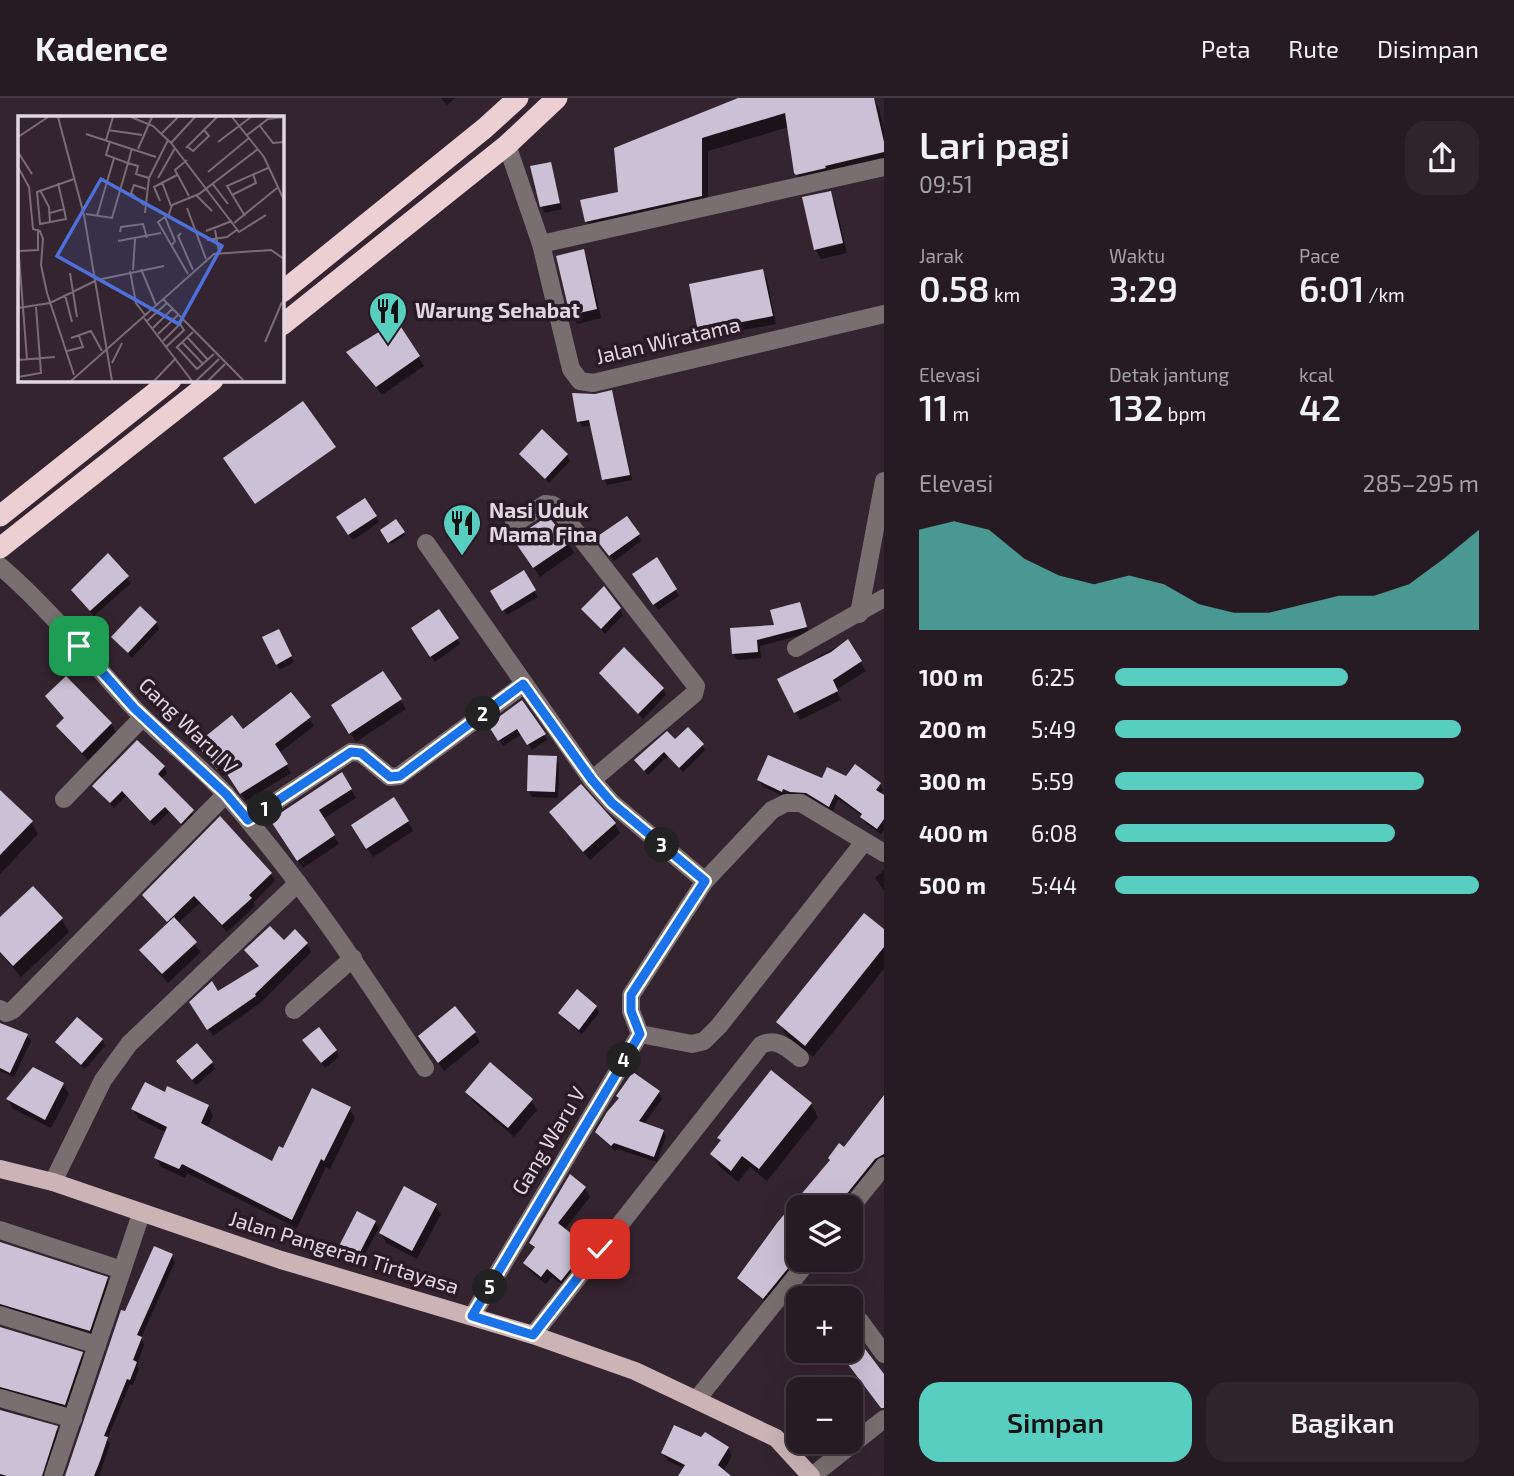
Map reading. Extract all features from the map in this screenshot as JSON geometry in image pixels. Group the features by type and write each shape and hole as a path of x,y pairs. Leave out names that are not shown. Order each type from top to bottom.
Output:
{"highway":[{"path":"284,290 485,128 518,98"},
{"path":"284,323 507,145 557,98"},
{"path":"299,278 316,298"},
{"path":"0,516 169,382"},
{"path":"0,548 210,382"}],"main road":[{"name":"Jalan Pangeran Tirtayasa","path":"0,1169 53,1182 281,1260 533,1335 635,1371 776,1438 812,1476"}],"street":[{"name":"Jalan Wiratama","path":"507,145 541,244 571,369 580,381 593,383 884,314"},
{"path":"541,244 884,167"},
{"path":"859,614 876,571 884,481"},
{"path":"514,524 545,504 559,510 696,686 694,694 592,780"},
{"path":"426,543 592,780 612,803 705,881"},
{"name":"Gang Waru IV","path":"0,566 79,646 143,717 226,794 298,883 353,958 425,1068"},
{"path":"796,648 884,598"},
{"path":"248,820 351,752 361,753 390,777 400,776 523,684"},
{"path":"64,799 143,717"},
{"path":"0,1010 6,1013 13,1010 226,794"},
{"path":"864,842 719,1026 704,1041 692,1044 640,1034 631,1011 631,995 705,881 772,810 786,803 801,803 884,853"},
{"path":"53,1182 103,1080 129,1044 298,883"},
{"path":"294,1010 353,958"},
{"name":"Gang Waru V","path":"472,1316 640,1034"},
{"path":"533,1335 761,1045 777,1041 800,1058"},
{"path":"861,1195 884,1167"},
{"path":"53,1476 141,1214"},
{"path":"0,1230 122,1270"},
{"path":"697,1399 799,1272"},
{"path":"0,1315 97,1345"},
{"path":"863,1325 884,1354"},
{"path":"0,1398 73,1419"},
{"path":"812,1476 884,1419"}],"building":[{"path":"738,98 874,98 884,152 796,175 785,113 702,138 702,196 585,222 580,200 618,192 614,148"},
{"path":"551,162 560,203 540,207 530,166"},
{"path":"831,191 843,243 814,250 802,197"},
{"path":"584,249 597,309 570,315 556,256"},
{"path":"763,269 773,316 697,327 689,284"},
{"path":"397,321 420,356 376,387 346,352"},
{"path":"612,390 630,475 602,480 589,420 577,422 572,393 595,394"},
{"path":"303,401 336,447 255,504 223,458"},
{"path":"542,429 568,454 545,479 519,454"},
{"path":"365,498 377,516 348,535 336,517"},
{"path":"548,516 570,543 533,568 513,539"},
{"path":"627,516 640,534 609,556 595,538"},
{"path":"396,519 405,532 388,543 380,530"},
{"path":"108,553 129,576 90,611 71,590"},
{"path":"657,557 677,589 653,605 632,574"},
{"path":"524,570 536,590 502,611 490,591"},
{"path":"604,586 621,608 601,629 581,609"},
{"path":"800,602 807,627 757,640 758,652 732,654 730,628 774,625 770,610"},
{"path":"140,606 157,622 128,653 111,637"},
{"path":"439,609 459,638 430,657 411,628"},
{"path":"279,629 292,656 276,665 262,637"},
{"path":"848,639 862,661 833,680 838,691 794,713 777,679 831,652"},
{"path":"624,647 664,688 638,714 599,673"},
{"path":"383,671 402,699 349,734 331,705"},
{"path":"66,676 112,723 82,753 56,726 64,718 45,696"},
{"path":"291,692 311,717 275,744 288,764 240,794 221,765 217,769 196,744 232,715 243,729"},
{"path":"522,700 546,734 527,745 517,729 498,741 488,725"},
{"path":"688,727 704,744 679,768 664,752 644,771 634,760 667,731 675,739"},
{"path":"137,740 165,766 158,774 194,810 181,824 165,807 150,821 122,791 110,803 92,786"},
{"path":"528,755 557,756 555,792 527,791"},
{"path":"768,755 822,778 827,767 846,776 855,764 881,783 876,790 884,795 884,819 877,829 835,794 829,807 806,793 783,789 782,792 757,780"},
{"path":"342,772 352,789 319,810 335,835 297,861 270,820"},
{"path":"581,784 616,823 583,852 549,812"},
{"path":"0,790 33,821 0,855"},
{"path":"394,797 409,821 366,849 351,825"},
{"path":"220,816 272,873 249,895 252,898 222,925 194,896 167,922 142,895"},
{"path":"33,886 63,918 13,966 0,952 0,917"},
{"path":"864,913 884,929 884,947 805,1046 776,1022"},
{"path":"174,917 197,942 162,974 139,950"},
{"path":"270,926 284,940 295,929 308,943 255,994 256,996 207,1030 189,1002 212,981 218,991 259,966 244,950"},
{"path":"577,989 597,1006 579,1030 558,1013"},
{"path":"455,1006 476,1032 438,1063 418,1036"},
{"path":"77,1017 103,1039 81,1065 55,1042"},
{"path":"0,1023 28,1034 10,1073 0,1068"},
{"path":"319,1027 337,1050 321,1063 302,1040"},
{"path":"197,1043 213,1062 192,1080 176,1061"},
{"path":"490,1062 533,1099 508,1128 465,1092"},
{"path":"33,1067 64,1083 45,1120 6,1099"},
{"path":"771,1070 812,1103 759,1169 742,1156 731,1171 710,1154 721,1140 717,1138"},
{"path":"633,1072 660,1091 639,1121 664,1130 654,1157 614,1143 611,1146 595,1132"},
{"path":"145,1082 165,1092 167,1086 209,1105 201,1123 272,1161 279,1146 283,1148 312,1088 351,1107 324,1161 321,1159 292,1220 182,1164 179,1169 154,1158 167,1127 131,1109"},
{"path":"884,1095 884,1154 875,1159 846,1195 801,1195 830,1160 828,1158 839,1143 844,1147"},
{"path":"570,1174 586,1187 558,1223 583,1243 571,1258 576,1262 561,1281 547,1269 541,1277 523,1263 535,1247 529,1243"},
{"path":"404,1186 437,1204 412,1251 379,1233"},
{"path":"357,1211 376,1221 358,1256 339,1246"},
{"path":"786,1212 786,1271 763,1299 737,1278"},
{"path":"0,1242 108,1277 90,1331 0,1304"},
{"path":"154,1246 173,1254 137,1335 142,1337 133,1360 137,1362 130,1380 127,1379 104,1436 108,1437 100,1461 94,1476 65,1476 121,1310 125,1311"},
{"path":"0,1327 83,1352 65,1405 0,1387"},
{"path":"863,1346 884,1374 884,1408 881,1408 863,1384 863,1377 858,1377 847,1363 863,1363"},
{"path":"0,1410 58,1426 42,1476 0,1474"},
{"path":"674,1425 701,1437 705,1432 729,1447 718,1465 731,1476 678,1476 685,1465 661,1453"}],"place":[{"name":"Warung Sehabat","path":"388,345"},
{"name":"Nasi Uduk Mama Fina","path":"462,557"}],"route":[{"path":"79,646 134,708 226,794 248,820 351,752 361,753 390,777 400,776 523,684 592,780 612,803 705,881 631,995 631,1011 640,1034 472,1316 533,1335 600,1249"}]}
